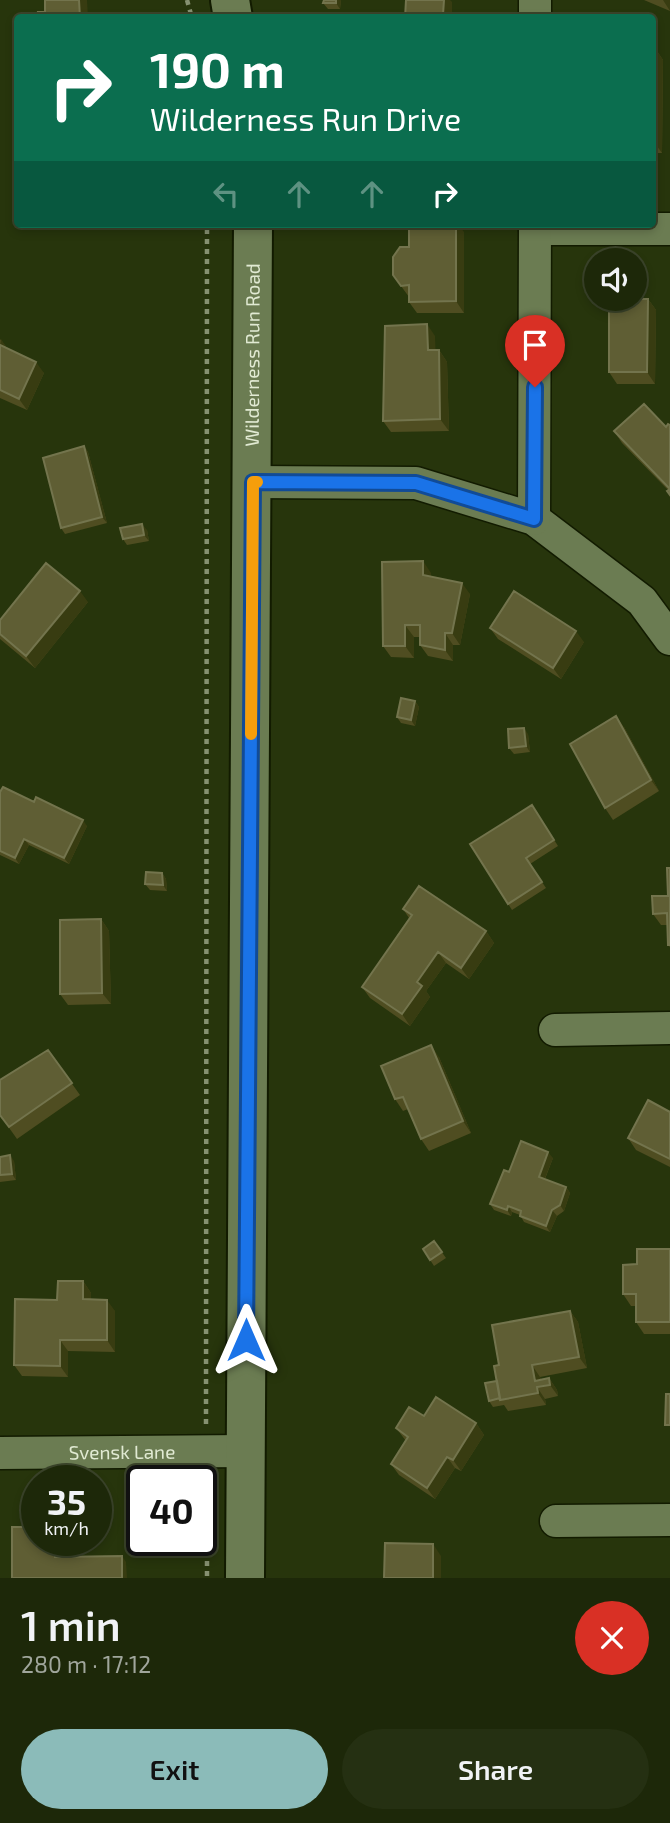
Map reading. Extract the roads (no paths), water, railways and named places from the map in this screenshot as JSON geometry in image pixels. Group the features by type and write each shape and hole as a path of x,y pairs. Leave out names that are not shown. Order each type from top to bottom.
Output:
{"street":[{"name":"Wilderness Run Road","path":"245,1578 253,228"},
{"path":"534,519 535,228"},
{"path":"625,228 670,229"},
{"path":"253,482 416,483 534,519 642,601 670,639"},
{"path":"555,1030 670,1028"},
{"name":"Svensk Lane","path":"0,1453 245,1451"},
{"path":"556,1521 670,1520"}]}
